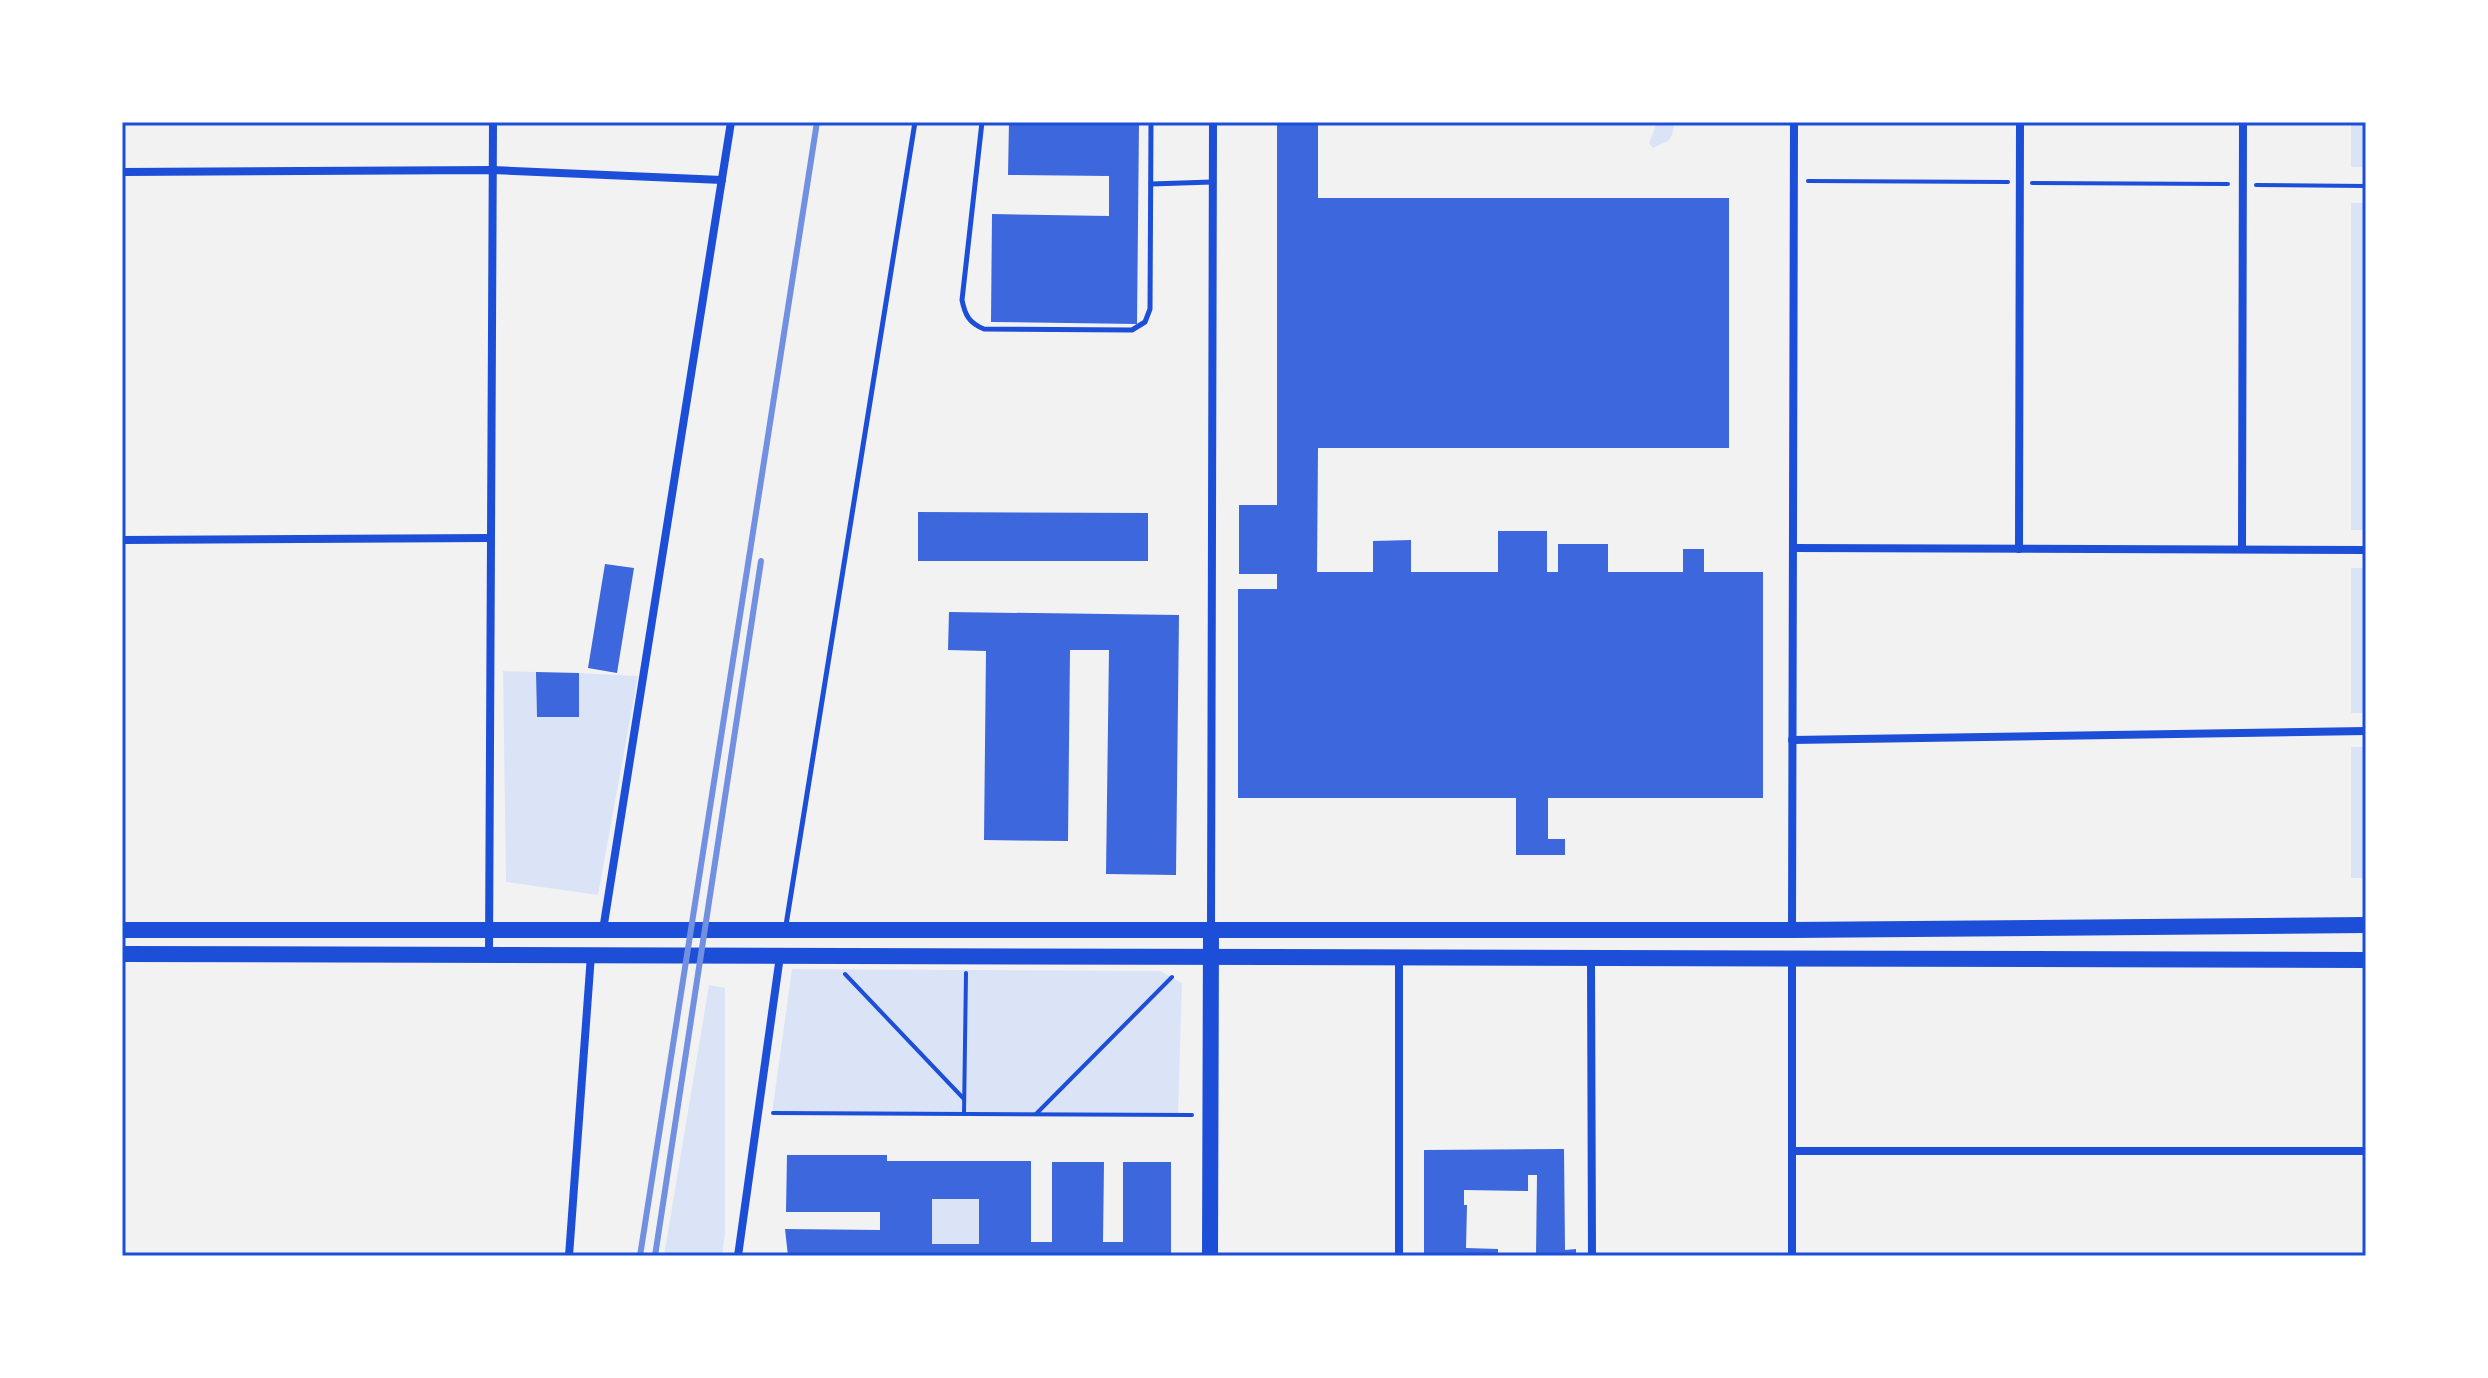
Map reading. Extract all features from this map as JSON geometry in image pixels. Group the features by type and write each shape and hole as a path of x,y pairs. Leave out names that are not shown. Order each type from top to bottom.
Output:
{"main road":[{"path":"122,930 1792,930 2366,925"},
{"path":"1210,1256 1211,930"},
{"path":"1792,930 1792,958"},
{"path":"122,954 2366,960"}],"street":[{"path":"489,955 493,122"},
{"path":"603,930 731,122"},
{"path":"1211,930 1213,122"},
{"path":"1792,930 1794,122"},
{"path":"2019,549 2020,122"},
{"path":"2242,549 2243,122"},
{"path":"122,172 493,170 722,180"},
{"path":"122,540 490,538"},
{"path":"1793,548 2366,550"},
{"path":"1792,740 2366,731"},
{"path":"569,1256 591,955"},
{"path":"738,1256 780,955"},
{"path":"1399,957 1399,1256"},
{"path":"1591,958 1592,1256"},
{"path":"1792,958 1792,1256"},
{"path":"1792,1151 2366,1151"}],"lane":[{"path":"786,930 915,122"},
{"path":"982,122 962,300 965,315 974,325 984,329 1132,330 1145,322 1150,309 1151,122"},
{"path":"1151,184 1213,182"}],"path":[{"path":"2243,184 2366,186"},
{"path":"827,955 964,1099"},
{"path":"964,1114 966,955"},
{"path":"1036,1114 1192,956"},
{"path":"758,1113 1211,1115"}],"shaded area":[{"path":"1657,122 1675,122 1668,141 1653,148 1649,143"},
{"path":"2351,122 2366,122 2366,167 2351,167"},
{"path":"2351,203 2366,203 2366,530 2351,530"},
{"path":"2351,568 2366,568 2366,713 2351,713"},
{"path":"503,671 536,672 537,717 579,717 579,673 638,676 598,895 506,882"},
{"path":"2351,747 2366,747 2366,878 2351,878"},
{"path":"792,969 1160,971 1182,983 1178,1115 772,1113"},
{"path":"709,985 725,988 725,1233 722,1256 664,1256"},
{"path":"932,1199 979,1199 979,1244 932,1244"}],"building":[{"path":"1009,122 1139,122 1137,324 991,322 992,214 1109,216 1109,176 1008,175"},
{"path":"1277,122 1318,122 1318,198 1729,198 1729,448 1318,448 1317,572 1373,572 1373,541 1411,540 1411,572 1498,572 1498,531 1547,531 1547,572 1558,572 1558,544 1608,544 1608,572 1683,572 1683,549 1704,549 1704,572 1763,572 1763,798 1548,798 1548,839 1565,839 1565,855 1516,855 1516,798 1238,798 1238,589 1277,589 1277,574 1239,574 1239,505 1277,505"},
{"path":"918,512 1148,513 1148,561 918,561"},
{"path":"605,564 634,568 617,673 588,668"},
{"path":"949,612 1179,615 1176,875 1106,874 1109,650 1070,650 1068,841 984,840 986,651 948,650"},
{"path":"536,672 579,673 579,717 537,717"},
{"path":"1564,1149 1565,1250 1576,1249 1576,1256 1536,1256 1537,1175 1528,1175 1528,1191 1464,1190 1464,1205 1467,1205 1466,1248 1498,1249 1498,1256 1424,1256 1424,1150"},
{"path":"787,1155 887,1155 887,1161 1031,1161 1031,1242 1052,1242 1052,1162 1104,1162 1103,1242 1123,1242 1123,1162 1171,1162 1171,1256 788,1256 785,1229 880,1230 880,1212 786,1212","holes":["932,1199 979,1199 979,1244 932,1244"]}],"railway":[{"path":"640,1256 817,122"},
{"path":"655,1256 761,561"}]}
